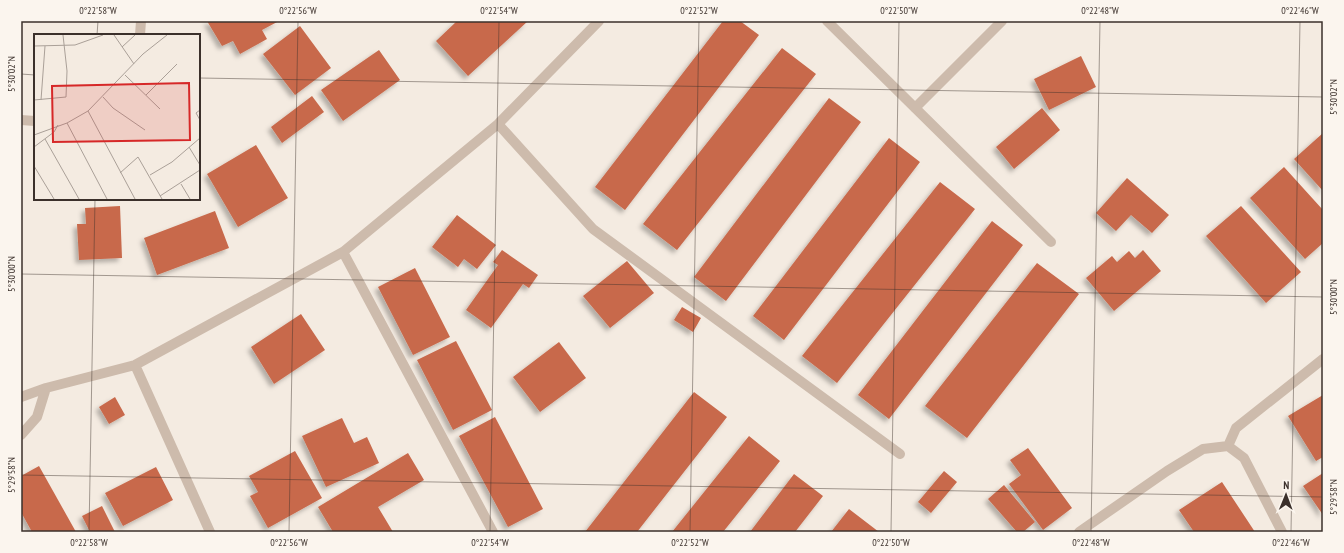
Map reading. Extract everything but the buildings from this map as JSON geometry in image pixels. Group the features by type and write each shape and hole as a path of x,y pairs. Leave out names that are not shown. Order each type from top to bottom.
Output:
{"street":[{"path":"140,34 141,21"},
{"path":"21,397 46,388 135,365 343,252 498,124 599,21"},
{"path":"827,21 1051,242"},
{"path":"915,108 1002,21"},
{"path":"21,120 34,121"},
{"path":"498,124 593,229 900,454"},
{"path":"343,252 493,532"},
{"path":"1228,446 1236,428 1323,359"},
{"path":"135,365 210,532"},
{"path":"21,435 37,417 46,388"},
{"path":"1079,532 1167,470 1203,449 1228,446 1244,458 1282,532"}]}
